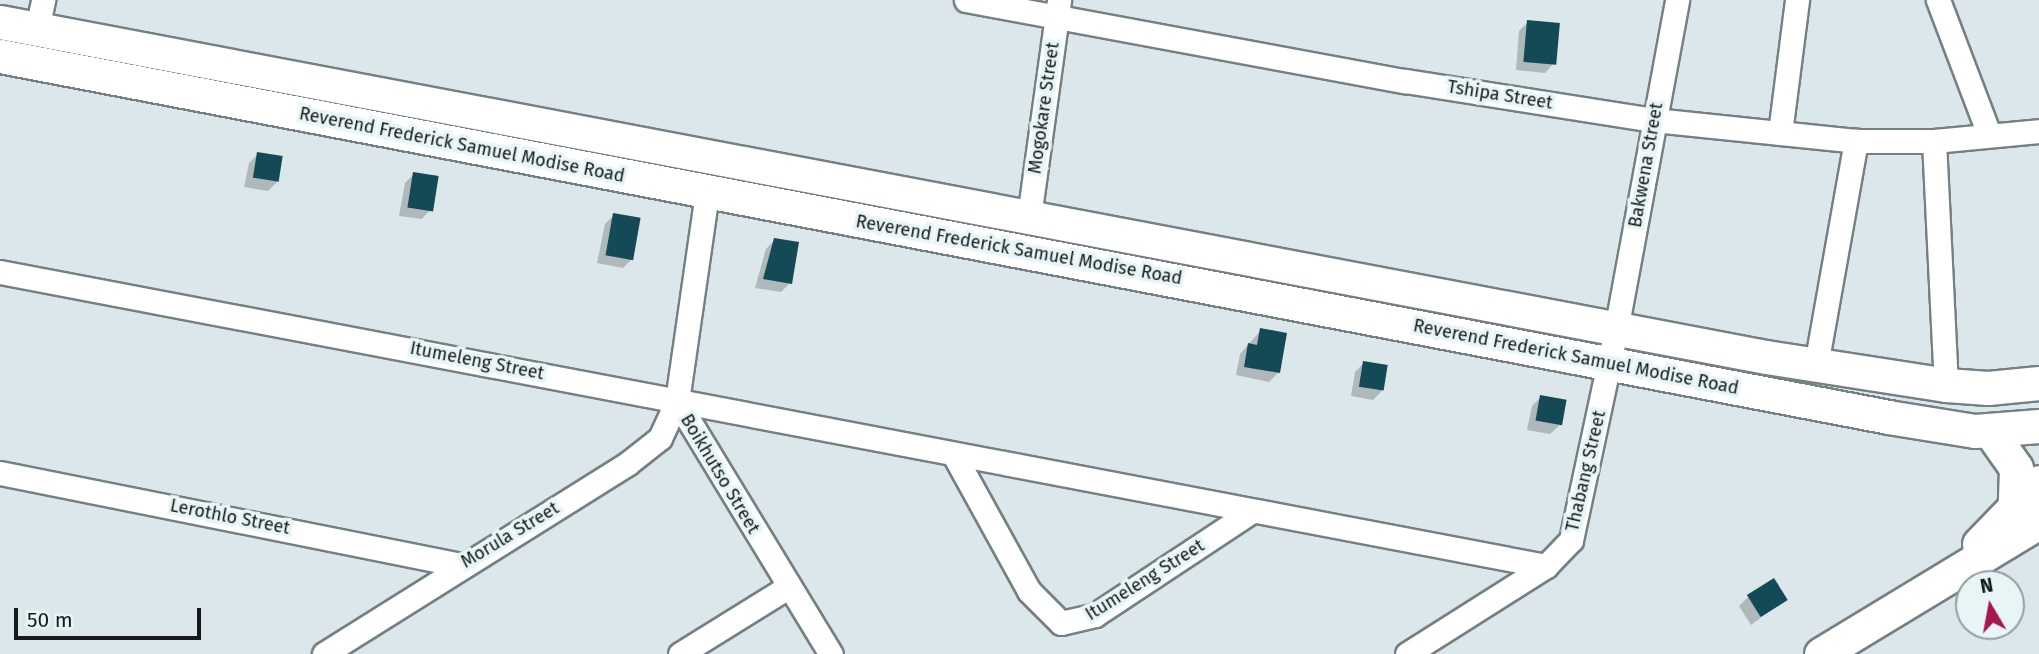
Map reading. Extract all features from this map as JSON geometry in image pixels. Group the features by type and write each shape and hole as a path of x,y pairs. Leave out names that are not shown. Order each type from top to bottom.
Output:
{"main road":[{"name":"Reverend Frederick Samuel Modise Road","path":"0,22 40,15 1029,217 1616,330 1946,385 1988,388 2039,383"},
{"name":"Reverend Frederick Samuel Modise Road","path":"0,56 1900,419 1990,431 2039,426"},
{"path":"1990,431 2016,468 2027,514"},
{"path":"1821,654 1954,572 2027,514 2039,482"}],"street":[{"name":"Tshipa Street","path":"966,0 1058,9 1654,120 1856,141 1934,141 2039,131"},
{"name":"Bakwena Street","path":"1616,330 1677,0"},
{"path":"1780,133 1797,0"},
{"path":"1938,0 1989,134"},
{"name":"Mogokare Street","path":"1029,217 1058,9"},
{"path":"1816,365 1856,141"},
{"path":"1934,141 1946,385"},
{"name":"Boikhutso Street","path":"707,192 677,401 831,654"},
{"name":"Itumeleng Street","path":"0,272 1546,566"},
{"name":"Thabang Street","path":"1407,654 1546,566 1571,540 1577,524 1616,330"},
{"name":"Morula Street","path":"324,654 460,565 651,447 677,401"},
{"name":"Itumeleng Street","path":"954,455 1029,591 1061,622 1095,615 1252,511"},
{"name":"Lerothlo Street","path":"0,473 321,534 460,565"},
{"path":"680,654 788,587"}],"building":[{"path":"1527,20 1560,23 1556,65 1523,62"},
{"path":"257,152 283,156 279,182 253,178"},
{"path":"413,172 439,176 433,212 407,208"},
{"path":"613,213 641,218 633,260 606,255"},
{"path":"774,238 799,242 792,284 763,279"},
{"path":"1260,328 1287,333 1280,373 1244,367 1248,343 1257,345"},
{"path":"1363,361 1388,365 1384,391 1359,387"},
{"path":"1540,395 1567,400 1562,425 1535,421"},
{"path":"1774,578 1788,600 1761,617 1747,595"}]}
